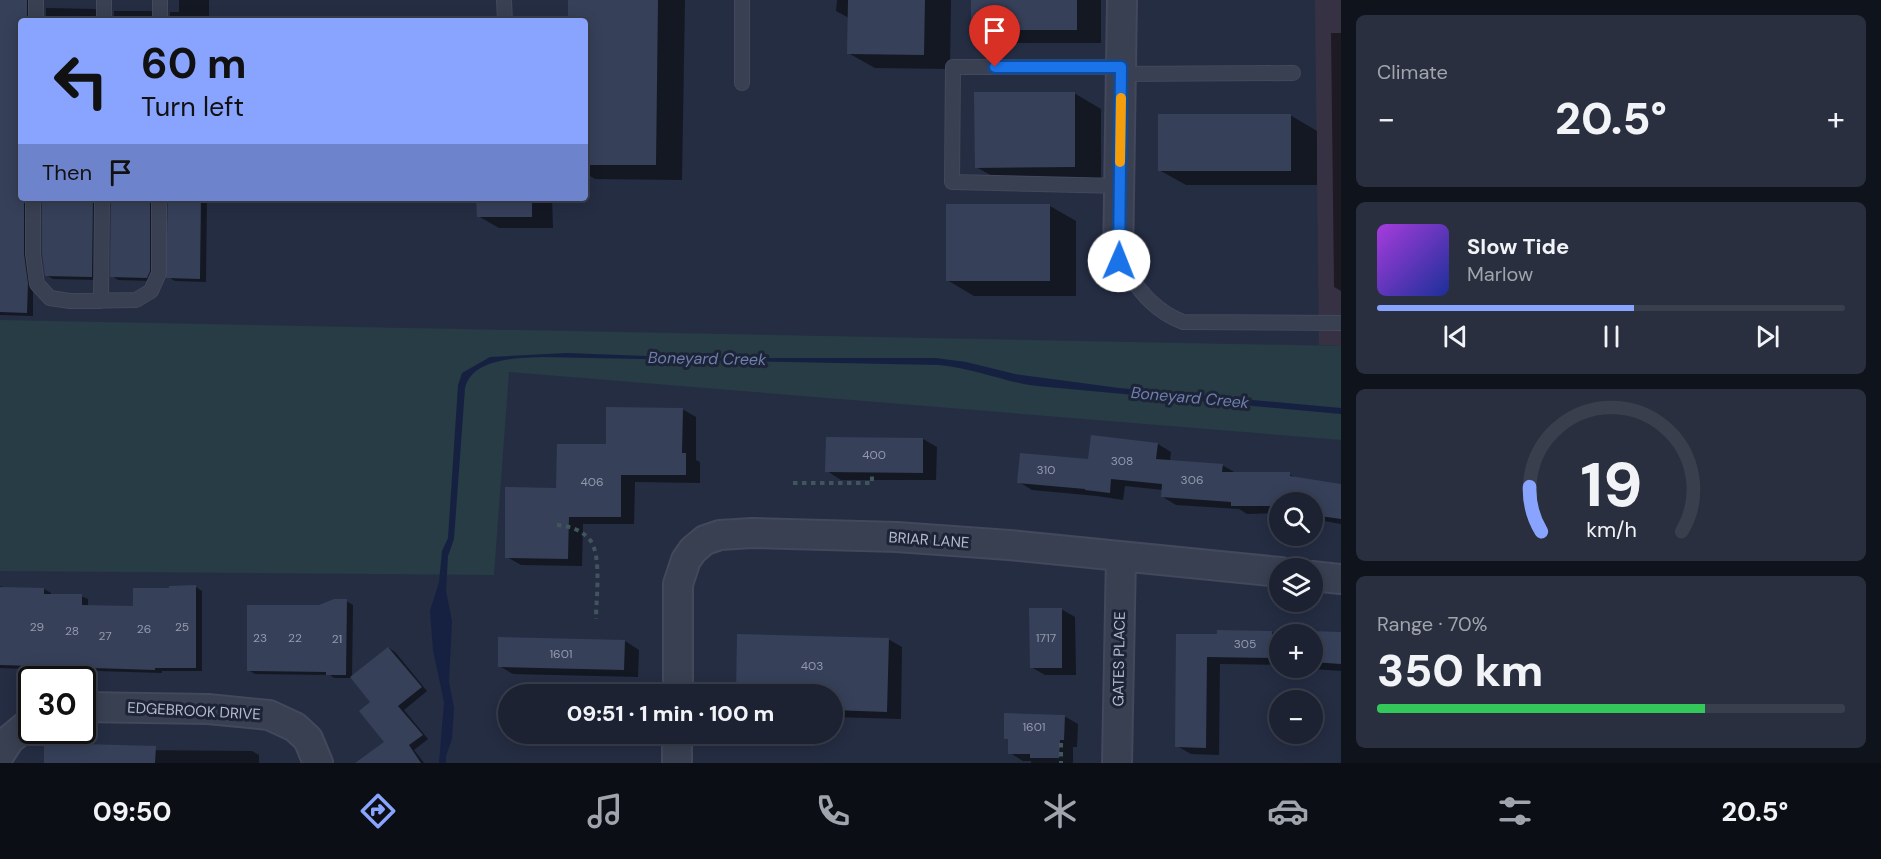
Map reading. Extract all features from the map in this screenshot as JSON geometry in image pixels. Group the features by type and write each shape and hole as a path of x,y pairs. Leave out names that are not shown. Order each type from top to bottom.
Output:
{"street":[{"path":"1119,261 1122,0"},
{"name":"BRIAR LANE","path":"678,684 678,584 686,560 699,544 720,535 752,533 897,537 1121,556 1269,572"},
{"name":"GATES PLACE","path":"1117,763 1121,556"},
{"path":"1323,577 1341,579"},
{"name":"EDGEBROOK DRIVE","path":"96,707 208,709 269,715 294,727 308,739 318,763"},
{"path":"0,754 9,740 18,733"},
{"path":"677,744 677,763"}],"lane":[{"path":"36,0 36,18"},
{"path":"104,0 104,18"},
{"path":"160,0 160,18"},
{"path":"504,0 505,18"},
{"path":"742,0 742,83"},
{"path":"1119,186 952,182 953,67 1293,73"},
{"path":"33,201 33,254 37,284 50,298 101,301 136,300 151,291 159,273 159,201"},
{"path":"101,301 102,201"},
{"path":"1119,261 1144,296 1166,316 1183,321 1341,323"}],"path":[{"path":"793,483 872,483 872,475"},
{"path":"556,525 580,532 591,542 597,574 596,619"},
{"path":"1061,743 1061,763"}],"shaded area":[{"path":"1315,0 1341,0 1341,346 1319,345"},
{"path":"0,320 1341,346 1341,440 509,372 494,575 0,571"}],"water":[{"name":"Boneyard Creek","path":"567,353 699,358 936,358 966,362 1015,374 1119,388 1341,408 1341,414 1037,386 939,365 542,357 508,359 486,365 469,378 465,388 454,539 448,556 446,591 452,621 449,682 454,708 452,739 446,763 439,763 444,702 433,650 430,611 439,582 442,551 448,538 458,385 462,373 490,357"}],"building":[{"path":"0,0 27,0 27,18 18,18 18,201 24,201 24,254 28,283 27,313 0,312"},
{"path":"568,0 658,0 656,165 588,165 588,18 568,18"},
{"path":"848,0 925,0 924,55 847,54"},
{"path":"971,0 1077,0 1077,30 971,30"},
{"path":"974,92 1075,92 1075,167 975,168"},
{"path":"1158,114 1291,114 1291,171 1158,171"},
{"path":"42,201 93,201 92,277 45,276 42,253"},
{"path":"111,201 150,201 150,271 147,278 110,277"},
{"path":"168,201 201,201 200,279 166,278"},
{"path":"476,201 532,201 532,217 477,217"},
{"path":"946,204 1050,204 1050,281 946,281"},
{"path":"606,407 683,408 682,453 686,453 686,475 621,475 621,517 569,517 568,559 505,558 505,487 556,488 557,444 606,444"},
{"path":"1091,435 1158,443 1156,459 1223,464 1222,472 1290,472 1290,476 1341,484 1341,519 1323,517 1323,492 1269,492 1269,506 1231,506 1231,502 1161,497 1162,484 1111,479 1110,493 1017,483 1020,453 1088,459"},
{"path":"826,437 923,438 923,473 825,472"},
{"path":"196,585 196,668 155,668 155,670 96,668 96,666 0,665 0,587 44,588 44,594 82,594 82,605 133,606 133,588 169,588 169,586"},
{"path":"334,599 347,599 346,675 326,675 326,672 247,671 247,605 319,605"},
{"path":"1029,608 1062,608 1062,668 1030,668"},
{"path":"1217,630 1269,631 1269,658 1207,657 1206,748 1175,747 1176,634 1217,634"},
{"path":"1323,631 1341,632 1341,664 1323,663"},
{"path":"737,634 889,638 887,712 843,710 843,684 736,684"},
{"path":"498,637 625,640 624,670 498,667"},
{"path":"388,647 422,687 398,706 423,735 409,745 421,763 355,763 384,742 359,711 370,702 350,677"},
{"path":"1004,713 1065,715 1064,740 1060,740 1059,758 1030,758 1030,754 1008,754 1008,739 1004,739"},
{"path":"44,744 156,746 155,763 44,763"}],"slow traffic":[{"path":"1120,162 1121,98"}],"route":[{"path":"995,67 1121,67 1119,261"}]}
